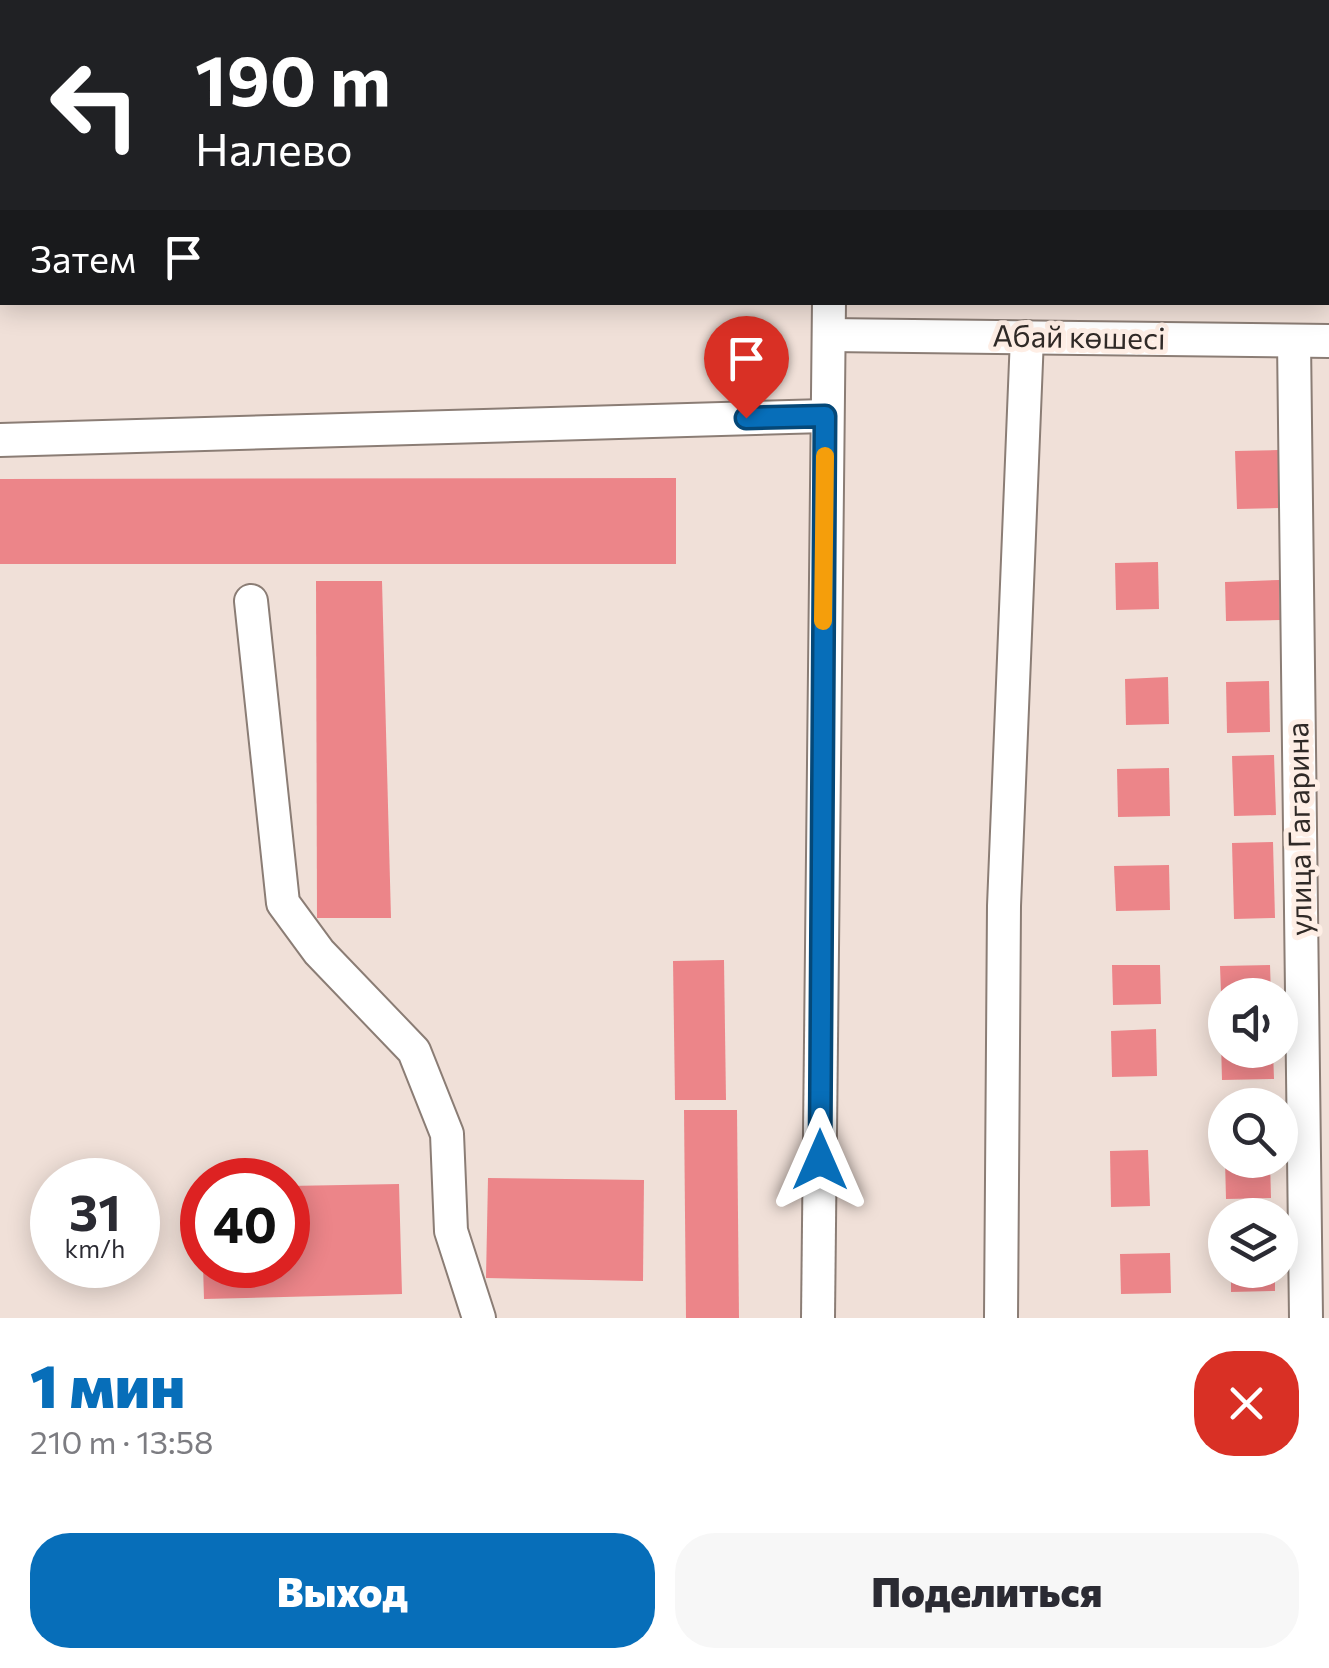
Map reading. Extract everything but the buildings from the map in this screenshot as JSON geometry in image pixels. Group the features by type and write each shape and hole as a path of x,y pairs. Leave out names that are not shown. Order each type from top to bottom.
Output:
{"street":[{"name":"Абай көшесі","path":"829,319 1027,337 1329,341"},
{"path":"818,1318 829,319"},
{"path":"1001,1318 1004,906 1027,337"},
{"name":"улица Гагарина","path":"1294,341 1306,1318"},
{"path":"0,440 825,416"},
{"path":"251,601 283,902 319,952 414,1052 448,1134 452,1231 479,1318"}],"slow traffic":[{"path":"823,621 825,456"}],"route":[{"path":"746,418 825,416 820,1160"}]}
